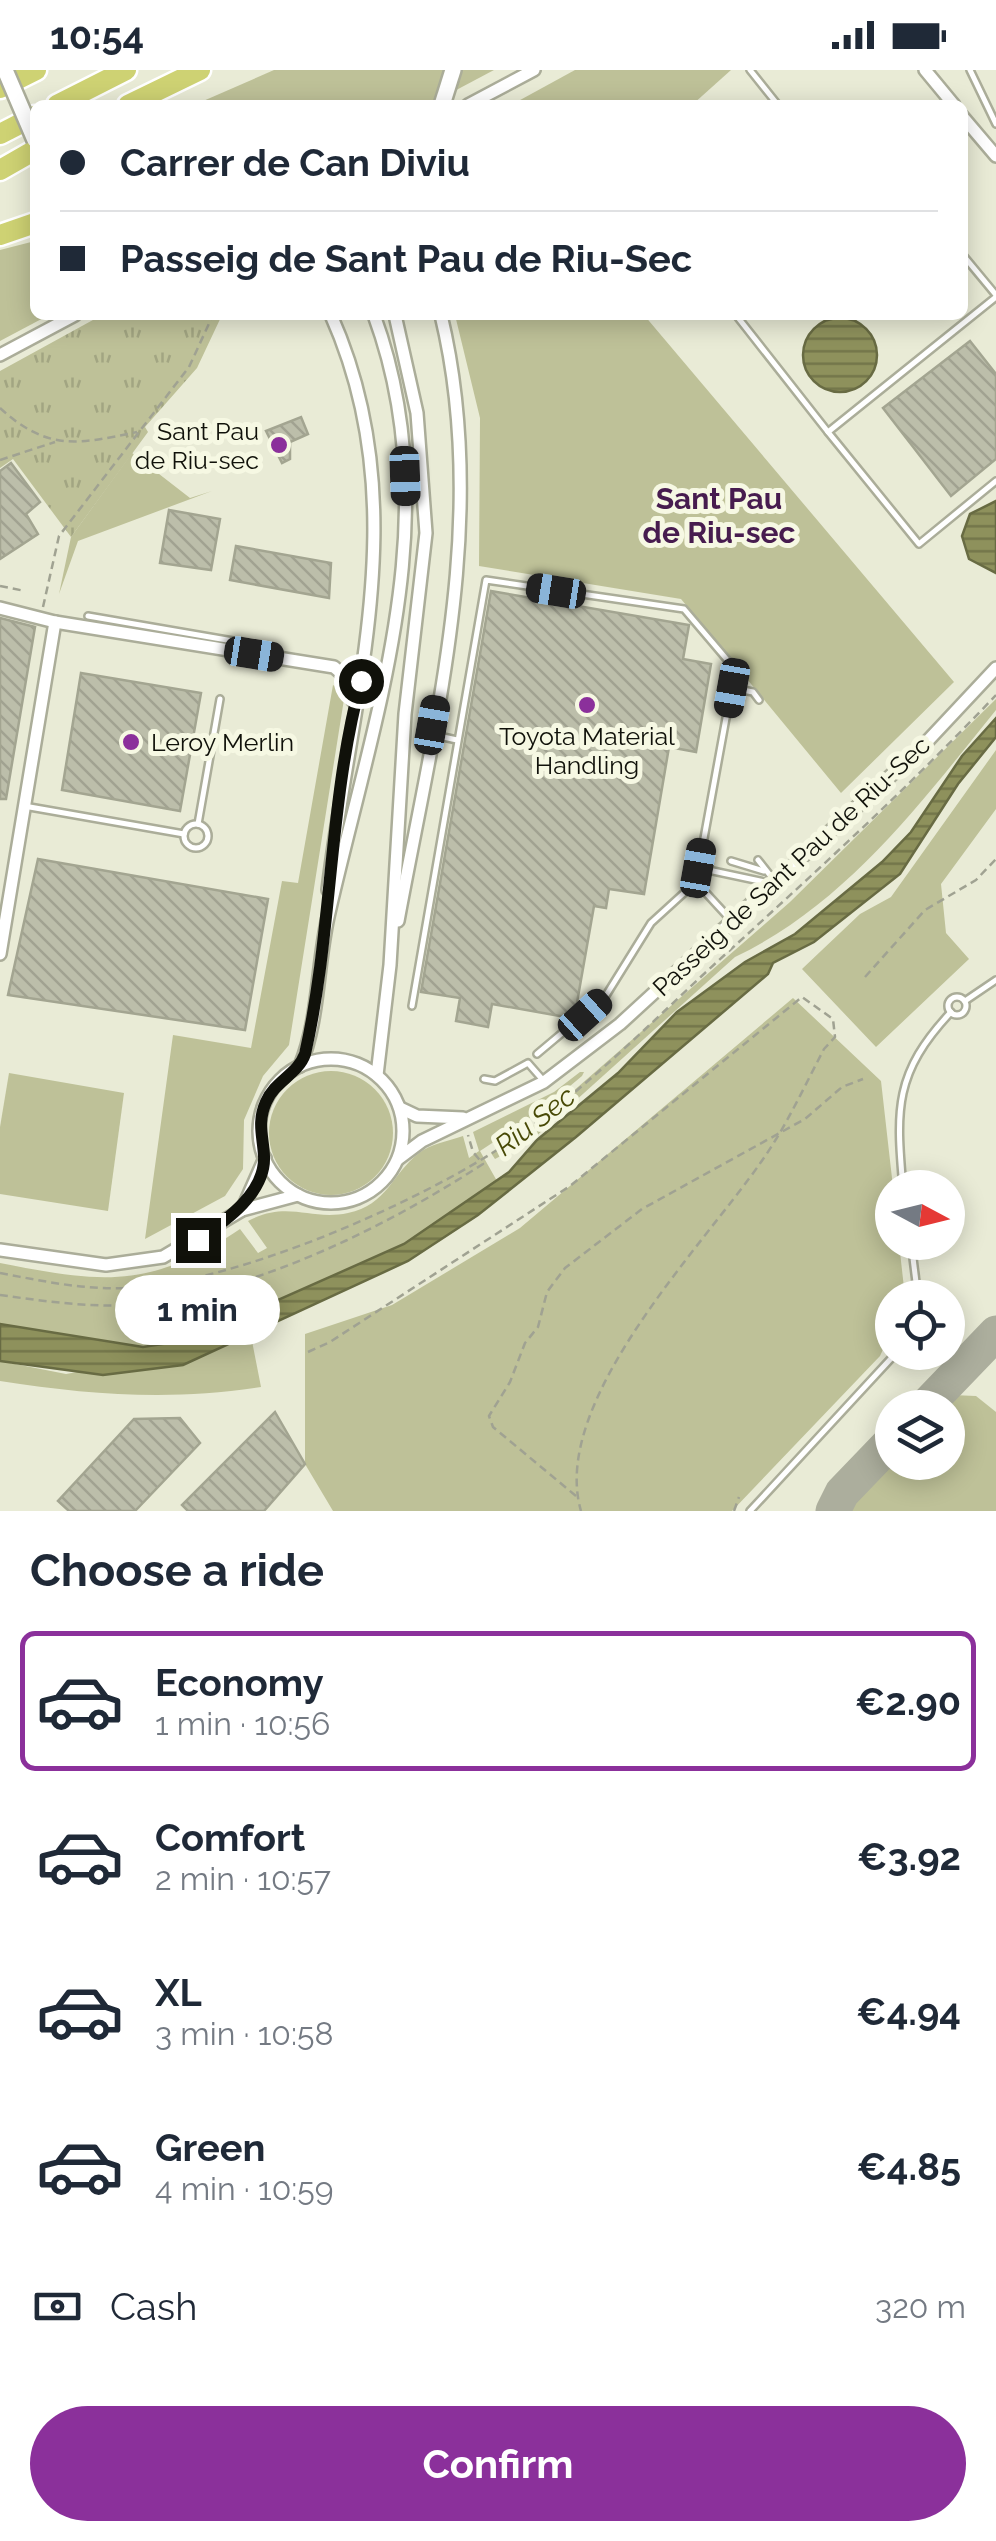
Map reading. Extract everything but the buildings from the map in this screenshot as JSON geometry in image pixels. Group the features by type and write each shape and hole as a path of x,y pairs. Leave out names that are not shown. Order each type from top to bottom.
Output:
{"highway":[{"path":"67,100 126,70"},
{"path":"138,100 200,70"},
{"path":"0,134 30,119"},
{"path":"0,170 30,153"},
{"path":"0,235 30,225"}],"street":[{"path":"477,100 534,70"},
{"path":"925,70 950,100"},
{"path":"443,100 452,71"},
{"path":"17,75 30,122"},
{"path":"968,123 996,156"},
{"path":"0,356 66,320"},
{"path":"300,1066 326,922 374,587 376,505 360,399 332,320"},
{"path":"326,922 383,704 403,586 405,476 400,423 376,320"},
{"path":"377,1076 390,965 406,714 426,533 422,449 397,320"},
{"path":"390,965 458,575 464,480 457,396 442,320"},
{"path":"0,608 55,622 334,667 349,680 354,708"},
{"path":"0,954 55,622"},
{"name":"Passeig de Sant Pau de Riu-Sec","path":"398,1159 422,1141 477,1118 544,1082 620,1024 769,878 922,747 996,668"},
{"path":"336,1059 377,1076 400,1108 404,1134 398,1159 380,1185 353,1200 328,1204 298,1195 278,1180 264,1158 259,1136 264,1106 281,1080 300,1066 336,1059"},
{"path":"400,1108 443,1120 477,1118"},
{"path":"242,1210 264,1158"},
{"path":"0,1250 106,1265 163,1257 242,1210 298,1195"}],"lane":[{"path":"750,70 774,100"},
{"path":"970,70 996,124"},
{"path":"968,261 996,296 968,319"},
{"path":"740,320 919,544 996,481"},
{"path":"828,432 966,320"},
{"path":"412,1006 486,580 684,609 735,669 696,882 651,923 605,997 537,1054"},
{"path":"88,616 232,641 254,654"},
{"path":"732,688 753,692 759,700"},
{"path":"198,824 220,699"},
{"path":"431,735 458,740"},
{"path":"24,806 184,834"},
{"path":"198,824 207,832 202,846 188,845 184,834 191,825 198,824"},
{"path":"758,860 769,878"},
{"path":"732,861 769,878"},
{"path":"698,868 769,878"},
{"path":"696,882 730,919"},
{"path":"901,1170 897,1126 902,1088 920,1046 951,1012 952,999 964,1002 996,980"},
{"path":"951,1012 964,1012 964,1002"},
{"path":"484,1079 495,1081 528,1063 544,1082"},
{"path":"750,1511 880,1370"}],"path":[{"path":"41,618 59,536 189,367 211,320"},
{"path":"0,408 43,439 78,444 138,432"},
{"path":"0,460 56,441"},
{"path":"0,586 24,592"},
{"path":"865,977 937,899 966,887 996,859"},
{"path":"308,1352 330,1342 570,1186 802,997 833,1019 835,1037 824,1049 782,1130 620,1353 597,1398 582,1443 577,1497 581,1511"},
{"path":"577,1497 492,1426 489,1416 510,1382 525,1343 538,1327 547,1292 565,1268 642,1209 805,1119 842,1087 864,1079"},
{"path":"0,1295 103,1306 173,1300 236,1282 416,1208 483,1164 472,1152 468,1134"},
{"path":"734,1511 739,1496"}],"green space":[{"path":"274,70 494,70 437,100 205,100"},
{"path":"575,70 731,70 698,100 520,100"},
{"path":"30,242 30,320 40,320 0,341 0,250"},
{"path":"93,320 220,320 197,368 145,427 148,432 71,537 13,459 0,468 0,371"},
{"path":"456,320 648,320 954,682 841,793 681,599 479,566 480,418"},
{"path":"132,453 190,498 212,491 78,541 59,594 71,537"},
{"path":"333,685 345,693 289,1045 263,1076 244,1120 243,1169 225,1196 145,1239 173,1035 251,1048 282,881 298,883"},
{"path":"996,699 996,710 939,781 846,880 775,935 735,957 533,1139 495,1159 491,1153 516,1141 790,902"},
{"path":"996,750 996,809 941,884 946,933 969,959 876,1047 802,969 860,914 891,897"},
{"path":"793,998 881,1081 891,1170 875,1170 875,1260 901,1260 903,1280 875,1280 875,1361 732,1511 333,1511 305,1464 305,1334 392,1305 520,1228"},
{"path":"331,1071 355,1076 375,1089 388,1109 393,1133 388,1157 375,1177 355,1190 331,1195 307,1190 287,1177 274,1157 269,1133 274,1109 287,1089 307,1076"},
{"path":"584,1072 582,1076 539,1112 480,1151 497,1181 404,1244 188,1340 143,1347 0,1324 0,1263 68,1275 124,1276 178,1263 240,1229 258,1253 267,1248 248,1221 275,1212 334,1215 361,1209 380,1196 423,1150 463,1136 469,1158 479,1151 473,1132 554,1092"},
{"path":"9,1073 124,1093 108,1211 0,1194 0,1127"},
{"path":"251,1336 261,1387 195,1394 130,1394 0,1381 0,1361 66,1374 230,1345"},
{"path":"965,1396 976,1396 996,1412 996,1511 847,1511 875,1473 875,1480 965,1480"}],"shaded area":[{"path":"826,320 854,320 875,341 875,369 854,390 826,390 805,369 805,341"},
{"path":"996,501 996,573 969,559 962,536 970,514"},
{"path":"996,718 996,737 958,784 900,874 814,942 773,963 768,974 576,1137 478,1215 408,1261 183,1365 103,1375 0,1361 0,1324 143,1347 188,1340 404,1244 509,1172 537,1140 618,1073 677,1012 745,962 795,934 882,862 911,832 962,756"}],"taxiway":[{"path":"941,1390 996,1333"},
{"path":"833,1511 842,1493 875,1459"}],"place":[{"name":"Sant Pau de Riu-sec","path":"279,445"},
{"name":"Toyota Material Handling","path":"587,705"},
{"name":"Leroy Merlin","path":"131,742"}],"district":[{"name":"Sant Pau de Riu-sec","path":"719,515"}],"route":[{"path":"198,1240 242,1210 264,1158 259,1136 264,1106 281,1080 300,1066 305,1054 326,922 336,818 361,681"}],"water label":[{"name":"Riu Sec","path":"535,1121"}]}
